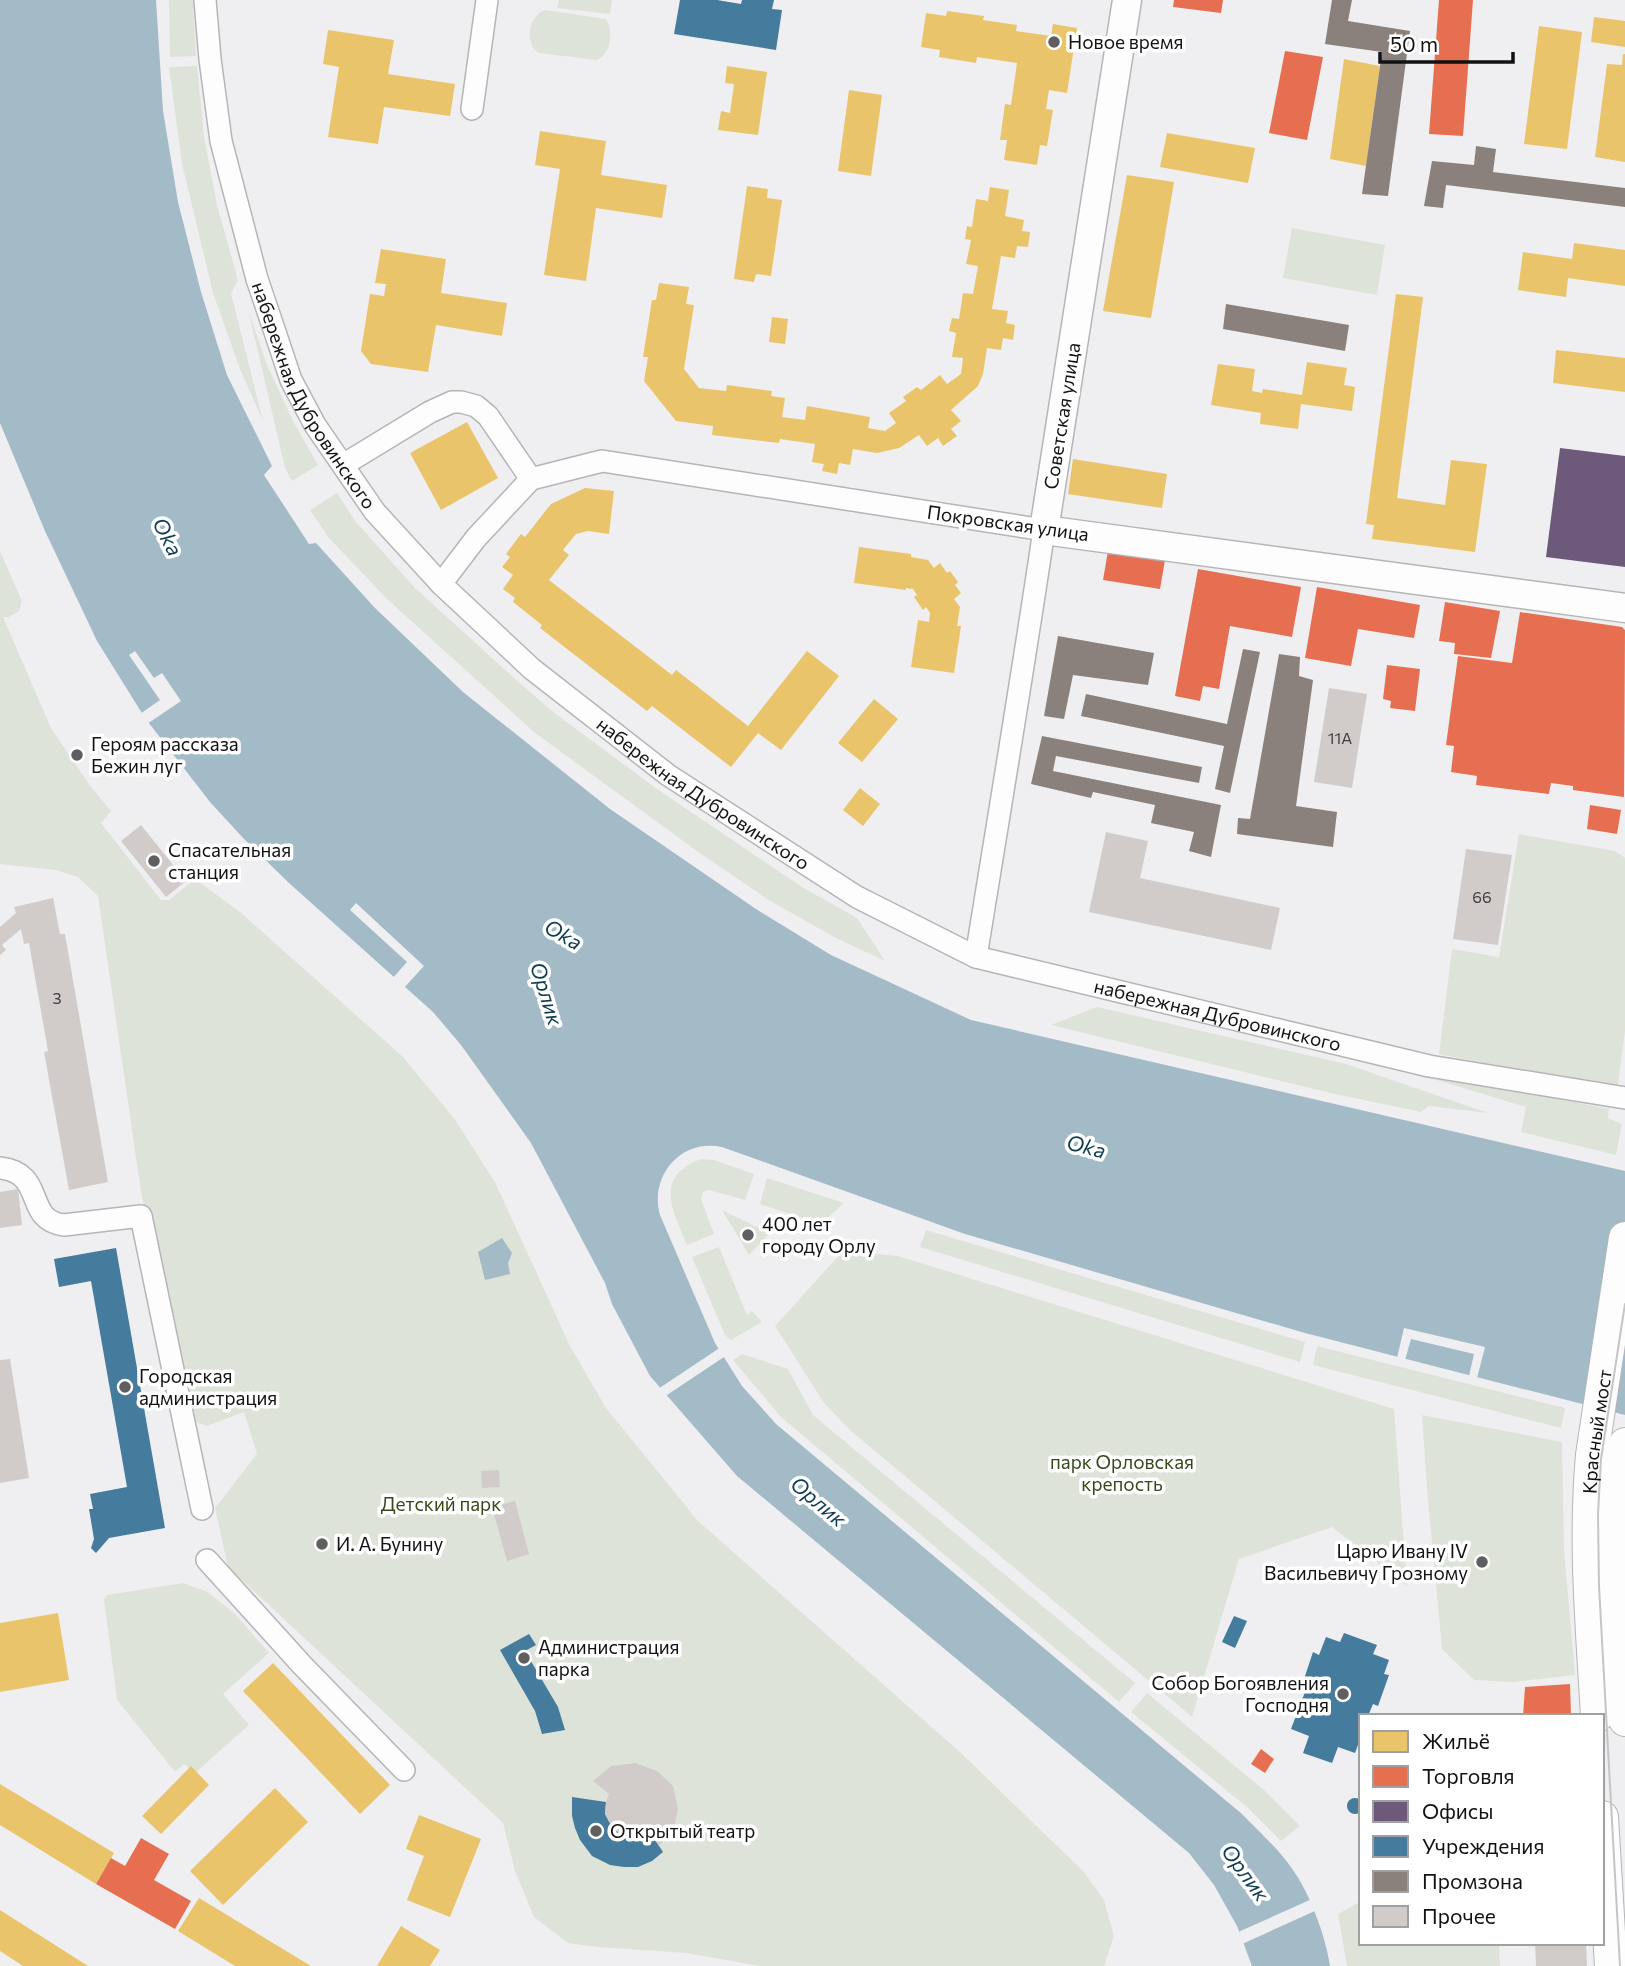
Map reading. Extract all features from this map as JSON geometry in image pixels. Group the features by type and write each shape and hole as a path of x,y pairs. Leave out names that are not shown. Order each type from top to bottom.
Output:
{"main road":[{"name":"Красный мост","path":"1603,1584 1588,1512 1592,1455 1625,1238"},
{"name":"Красный мост","path":"1603,1584 1617,1515 1625,1444"},
{"path":"1597,1714 1603,1584"},
{"path":"1603,1584 1625,1720"},
{"path":"1604,1850 1611,1966"}],"street":[{"name":"набережная Дубровинского","path":"205,0 221,141 257,278 291,380 315,425 375,512 441,584 533,669 668,775 857,897 976,957 1429,1066 1625,1098"},
{"path":"472,109 487,0"},
{"name":"Советская улица","path":"976,957 1127,0"},
{"path":"343,465 430,412 452,402 476,406 488,416 531,479 476,538 441,584"},
{"name":"Покровская улица","path":"531,479 602,461 1044,530 1625,608"},
{"path":"0,1168 13,1170 27,1179 38,1208 45,1219 55,1224 141,1216 202,1509"},
{"path":"207,1560 302,1665 404,1769"}],"green space":[{"path":"169,0 193,0 196,56 170,57"},
{"path":"559,0 612,0 610,14 557,8"},
{"path":"545,10 606,19 610,29 610,42 605,53 596,60 539,53 531,44 530,30 535,18"},
{"path":"197,66 204,136 217,205 238,280 231,293 263,421 240,369 213,293 182,164 169,67"},
{"path":"1292,228 1385,245 1377,295 1283,278"},
{"path":"248,309 267,365 294,423 318,465 292,481 285,468"},
{"path":"337,493 356,522 416,589 523,686 657,789 802,887 857,918 885,961 834,937 767,899 535,733 387,599 328,537 310,510"},
{"name":"Детский парк","path":"0,551 22,601 19,611 9,617 3,617 51,728 91,787 111,811 101,823 161,900 169,900 195,879 240,912 402,1056 454,1118 495,1182 570,1346 606,1408 698,1521 961,1753 1083,1871 1104,1900 1114,1936 1104,1966 760,1966 686,1953 568,1943 534,1917 515,1871 503,1823 228,1567 215,1508 257,1454 244,1412 207,1426 189,1420 141,1192 98,896 78,877 56,870 0,864"},
{"path":"1519,834 1615,851 1625,858 1625,1031 1617,1091 1439,1054 1452,949 1499,957"},
{"path":"1097,1007 1346,1064 1488,1113 1429,1106 1421,1112 1335,1094 1051,1025"},
{"path":"1387,1065 1609,1109 1608,1118 1622,1124 1616,1155 1521,1132 1526,1107"},
{"path":"701,1159 714,1160 754,1174 745,1200 709,1190 703,1192 701,1199 714,1234 687,1245 673,1207 672,1185 686,1166"},
{"path":"767,1178 844,1203 821,1224 760,1204"},
{"path":"722,1210 769,1233 770,1233 749,1255"},
{"path":"926,1230 1305,1342 1300,1362 920,1247"},
{"path":"719,1247 747,1315 752,1311 762,1322 731,1340 725,1335 692,1257"},
{"name":"парк Орловская крепость","path":"843,1251 898,1256 1394,1409 1407,1586 1332,1527 1239,1559 1192,1717 850,1430 824,1403 775,1326"},
{"path":"1317,1346 1565,1408 1561,1428 1313,1365"},
{"path":"742,1354 788,1369 813,1415 1135,1683 1119,1702 781,1417 733,1360"},
{"path":"1422,1415 1562,1442 1564,1550 1575,1675 1514,1682 1474,1680 1442,1649"},
{"path":"183,1583 208,1592 236,1615 269,1653 223,1694 249,1725 195,1773 184,1764 175,1772 117,1700 104,1599 107,1595"},
{"path":"1147,1693 1265,1791 1300,1826 1281,1841 1248,1808 1131,1712"},
{"path":"1359,1902 1359,1945 1499,1945 1500,1966 1347,1966 1338,1914"}],"water":[{"path":"0,0 156,0 163,111 178,202 201,292 227,375 272,466 264,475 309,544 316,543 375,608 463,692 610,809 756,909 831,955 971,1020 1625,1171 1625,1415 1305,1333 965,1234 722,1147 693,1148 681,1154 664,1174 659,1187 660,1215 715,1343 742,1386 776,1424 1242,1814 1282,1855 1299,1880 1316,1916 1330,1966 1252,1966 1237,1926 1214,1885 1189,1853 737,1476 650,1376 612,1304 605,1283 531,1143 461,1045 433,1012 244,839 210,802 145,718 97,641 45,531 0,423"},
{"path":"502,1238 512,1253 508,1263 510,1274 485,1280 478,1252"}],"pier":[{"path":"135,651 154,678 162,673 181,701 147,724 140,714 160,700 129,655"},
{"path":"356,903 424,966 403,989 392,979 407,962 350,910"},
{"path":"1404,1328 1485,1347 1477,1378 1469,1376 1474,1354 1411,1339 1405,1360 1397,1358"},
{"path":"721,1347 727,1355 664,1397 658,1389"},
{"path":"1312,1899 1317,1910 1240,1945 1236,1933"}],"building: Жильё":[{"path":"947,11 984,16 983,20 1017,25 1016,31 1051,36 1053,24 1077,28 1067,93 1049,90 1046,109 1053,110 1047,146 1040,145 1037,165 1004,160 1007,140 1000,140 1005,104 1011,105 1017,63 977,57 976,63 939,57 940,50 921,47 926,13 946,16"},
{"path":"1594,17 1625,21 1625,47 1591,42"},
{"path":"1539,26 1582,32 1567,149 1524,144"},
{"path":"328,30 394,40 388,74 455,84 450,116 384,107 378,144 328,137 339,67 323,64"},
{"path":"1623,54 1625,162 1595,157 1607,64 1622,65"},
{"path":"1344,59 1380,66 1366,166 1330,159"},
{"path":"727,66 767,72 758,135 718,130 721,111 730,113 734,84 725,83"},
{"path":"849,90 882,95 871,176 838,171"},
{"path":"540,131 606,141 601,175 667,185 662,218 596,208 586,281 544,275 560,169 535,165"},
{"path":"1167,133 1255,148 1248,183 1160,167"},
{"path":"1127,175 1174,182 1151,318 1103,311"},
{"path":"747,186 768,189 767,198 782,200 771,276 756,274 754,282 734,279"},
{"path":"990,187 1009,190 1005,216 1024,220 1022,231 1030,232 1028,247 1017,246 1015,258 1001,256 992,309 1008,311 1006,323 1015,325 1013,340 1003,338 1001,350 987,348 978,386 951,410 961,421 951,429 957,436 943,446 938,438 927,446 919,435 899,448 877,453 853,449 850,465 839,463 837,474 822,471 824,464 812,462 815,444 780,439 779,443 712,435 713,426 676,421 644,381 648,357 643,357 652,300 656,300 659,283 689,287 686,304 694,305 684,369 699,388 726,391 727,385 772,391 771,396 785,398 782,417 805,420 807,406 870,417 868,428 885,431 896,423 889,413 906,401 903,397 917,387 921,390 940,375 947,384 961,374 963,358 952,357 956,333 949,331 952,318 959,319 963,293 973,294 978,266 966,264 971,240 965,239 967,226 972,227 976,199 988,201"},
{"path":"1574,243 1625,250 1625,286 1568,278 1566,297 1518,290 1523,252 1572,259"},
{"path":"381,249 446,259 441,293 507,303 502,336 436,325 428,372 371,364 361,351 370,294 384,296 386,284 375,283"},
{"path":"1396,294 1423,297 1397,498 1445,505 1451,460 1487,464 1475,552 1372,539 1374,525 1366,524"},
{"path":"772,317 788,319 785,344 769,342"},
{"path":"1556,350 1625,358 1625,392 1553,383"},
{"path":"1307,362 1347,368 1344,385 1355,387 1352,411 1301,404 1298,429 1260,424 1261,413 1211,405 1218,364 1255,369 1252,391 1262,393 1263,389 1302,395"},
{"path":"467,422 498,478 441,510 410,453"},
{"path":"1073,459 1167,474 1162,508 1068,494"},
{"path":"585,488 614,491 609,534 588,531 576,534 563,550 569,555 549,580 672,675 676,670 748,726 807,651 839,676 781,750 758,733 731,767 652,706 647,711 540,628 542,625 513,602 515,598 503,589 513,575 502,567 510,557 506,554 521,534 525,537 551,504"},
{"path":"859,547 911,554 911,557 928,560 934,568 940,563 947,573 950,571 958,582 955,585 961,593 954,599 960,607 957,626 961,626 954,673 911,667 918,620 929,622 930,613 926,607 923,610 914,597 917,595 913,589 854,583"},
{"path":"874,699 898,719 862,762 838,743"},
{"path":"860,788 880,804 863,826 843,810"},
{"path":"58,1613 69,1680 0,1692 0,1623"},
{"path":"273,1663 390,1785 360,1814 243,1691"},
{"path":"191,1766 209,1785 161,1834 142,1816"},
{"path":"0,1784 114,1853 96,1884 0,1825"},
{"path":"275,1788 308,1822 223,1905 190,1871"},
{"path":"419,1815 481,1839 450,1917 407,1900 424,1856 406,1849"},
{"path":"199,1898 311,1966 235,1966 178,1931"},
{"path":"0,1910 88,1966 23,1966 0,1951"},
{"path":"401,1926 440,1950 430,1966 377,1966"}],"building: Торговля":[{"path":"1174,0 1223,0 1221,13 1173,7"},
{"path":"1439,0 1473,0 1463,136 1429,134"},
{"path":"1285,51 1323,57 1307,140 1269,133"},
{"path":"1108,551 1165,560 1160,589 1103,580"},
{"path":"1198,569 1301,587 1292,637 1230,626 1219,689 1203,686 1200,701 1175,696"},
{"path":"1317,587 1420,605 1414,638 1358,629 1351,666 1305,658"},
{"path":"1445,602 1500,611 1491,658 1454,654 1455,643 1439,641"},
{"path":"1520,612 1622,627 1625,630 1624,797 1573,790 1573,786 1551,783 1549,794 1476,785 1477,776 1451,772 1454,746 1446,745 1458,656 1512,663"},
{"path":"1387,665 1420,669 1415,711 1390,708 1391,701 1383,699"},
{"path":"1590,805 1621,810 1617,834 1587,829"},
{"path":"1570,1684 1571,1714 1523,1714 1525,1687"},
{"path":"1261,1749 1274,1759 1265,1773 1251,1764"},
{"path":"141,1838 169,1854 154,1880 191,1901 175,1929 96,1884 111,1858 125,1866"}],"building: Офисы":[{"path":"1560,448 1625,456 1625,567 1546,557"}],"building: Учреждения":[{"path":"680,0 717,0 741,4 742,0 774,0 772,9 782,10 776,50 674,34"},
{"name":"Городская администрация","path":"116,1248 165,1528 109,1538 96,1553 91,1548 94,1539 89,1509 93,1509 90,1494 127,1487 91,1281 59,1287 54,1259"},
{"path":"1234,1616 1247,1621 1235,1648 1222,1642"},
{"name":"Собор Богоявления Господня","path":"1344,1633 1377,1645 1373,1654 1389,1660 1384,1674 1389,1675 1378,1706 1373,1704 1369,1714 1359,1714 1359,1742 1355,1753 1338,1747 1332,1763 1303,1753 1309,1736 1291,1729 1308,1684 1303,1682 1313,1652 1319,1655 1326,1637 1340,1642"},
{"path":"529,1634 536,1645 525,1651 558,1707 565,1730 542,1734 535,1711 500,1650"},
{"name":"Открытый театр","path":"572,1797 606,1802 605,1814 612,1827 619,1833 632,1836 648,1829 663,1852 638,1867 610,1865 592,1856 575,1828"},
{"path":"1352,1799 1358,1799 1359,1812 1355,1814 1347,1806"}],"building: Промзона":[{"path":"1332,0 1352,0 1348,21 1410,31 1388,196 1362,194 1382,52 1325,44"},
{"path":"1476,146 1496,149 1493,172 1625,188 1625,207 1446,185 1443,208 1424,206 1432,161 1474,165"},
{"path":"1226,304 1349,325 1345,351 1223,329"},
{"path":"1058,636 1154,653 1148,685 1073,675 1064,719 1044,716"},
{"path":"1243,649 1260,652 1230,793 1215,789 1224,746 1081,716 1086,694 1227,724"},
{"path":"1279,654 1300,657 1299,676 1313,680 1296,806 1337,812 1333,847 1237,834 1238,818 1250,819"},
{"path":"1042,736 1202,767 1199,783 1056,756 1053,771 1221,805 1211,857 1189,851 1194,832 1151,823 1155,805 1093,792 1091,798 1031,784"}],"building: Прочее":[{"path":"1329,688 1367,694 1352,788 1314,782"},
{"name":"Спасательная станция","path":"141,825 186,881 166,897 121,841"},
{"path":"1106,832 1148,841 1140,878 1280,908 1271,950 1089,912"},
{"path":"1466,849 1512,855 1498,945 1453,939"},
{"path":"53,898 60,934 65,934 108,1182 69,1190 44,1052 48,1051 29,943 24,944 21,929 2,945 6,950 0,955 0,927 16,913 14,907"},
{"path":"18,1189 22,1225 0,1228 0,1192"},
{"path":"10,1359 29,1478 0,1483 0,1360"},
{"path":"499,1470 500,1487 482,1488 481,1471"},
{"path":"515,1501 529,1554 507,1561 492,1507"},
{"path":"635,1763 657,1771 673,1786 678,1809 674,1829 659,1846 648,1829 632,1836 619,1833 612,1827 605,1814 609,1794 593,1781 611,1766"},
{"path":"1535,1945 1586,1945 1587,1966 1536,1966"}],"tram line":[{"path":"1620,1966 1599,1586 1598,1514 1601,1459 1625,1304"}],"place":[{"name":"Новое время","path":"1054,42"},
{"name":"Героям рассказа Бежин луг","path":"77,755"},
{"name":"Спасательная станция","path":"154,861"},
{"name":"400 лет городу Орлу","path":"748,1235"},
{"name":"Городская администрация","path":"125,1387"},
{"name":"И. А. Бунину","path":"322,1544"},
{"name":"Царю Ивану IV Васильевичу Грозному","path":"1482,1562"},
{"name":"Администрация парка","path":"524,1658"},
{"name":"Собор Богоявления Господня","path":"1343,1694"},
{"name":"Открытый театр","path":"596,1831"}],"water label":[{"name":"Oka","path":"167,537"},
{"name":"Oka","path":"563,935"},
{"name":"Орлик","path":"546,994"},
{"name":"Oka","path":"1086,1147"},
{"name":"Орлик","path":"818,1502"},
{"name":"Орлик","path":"1245,1873"}]}
